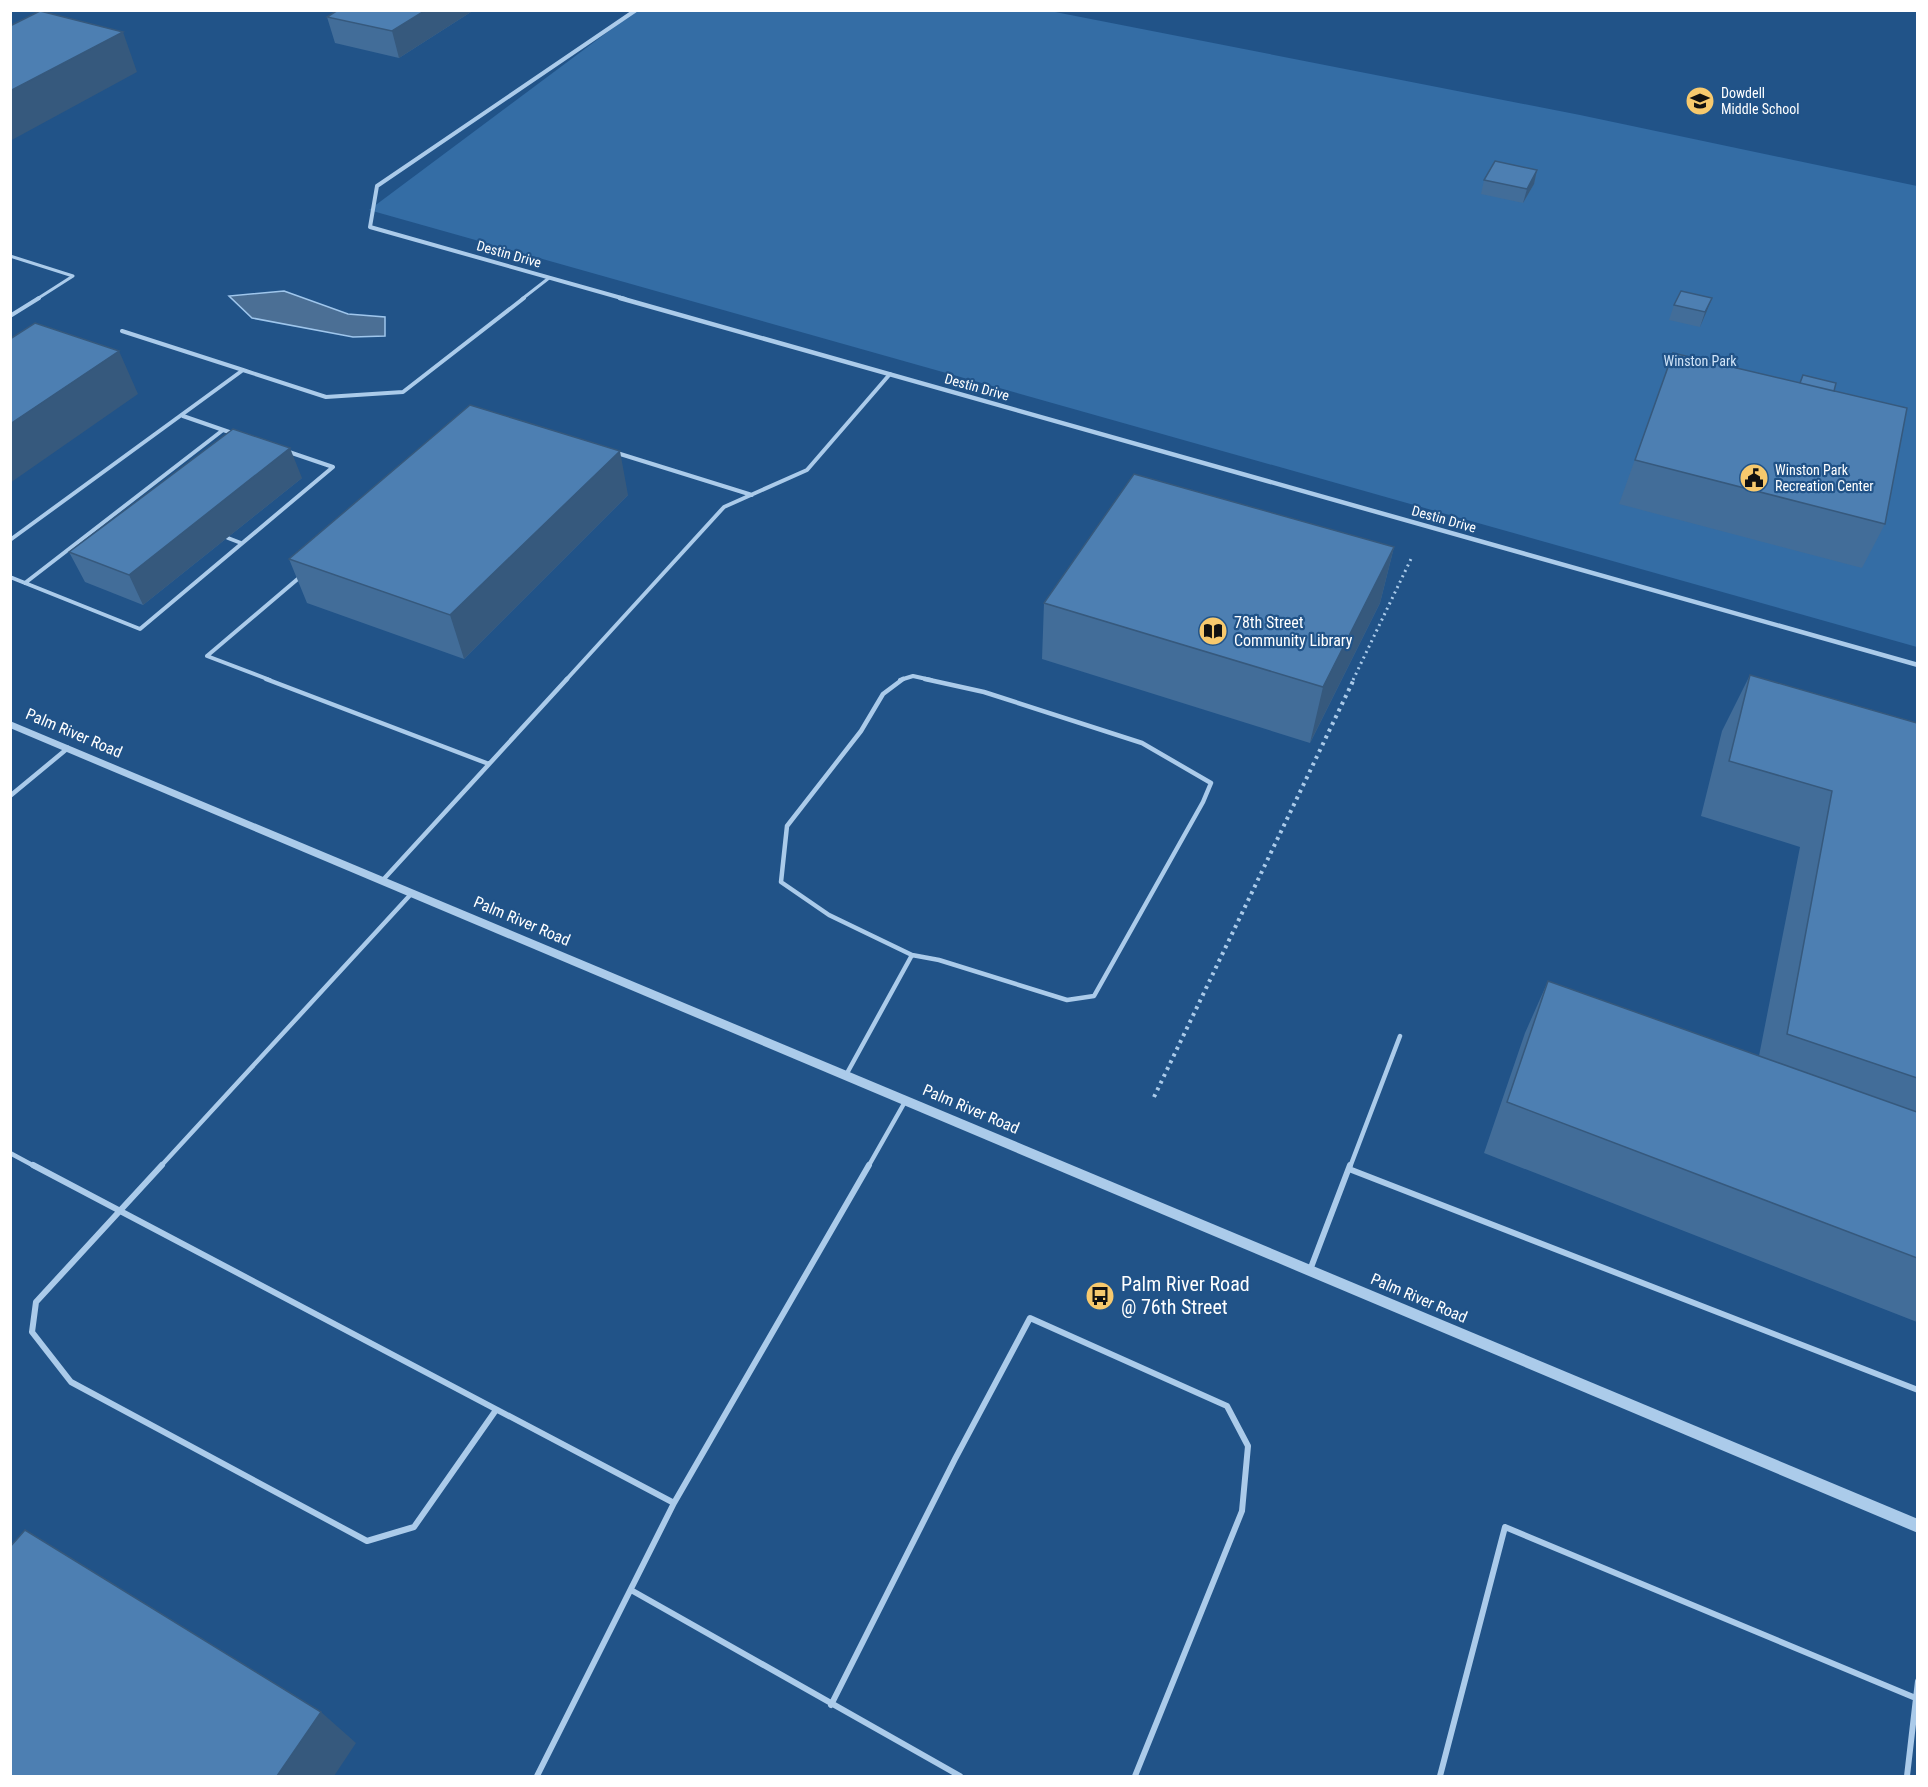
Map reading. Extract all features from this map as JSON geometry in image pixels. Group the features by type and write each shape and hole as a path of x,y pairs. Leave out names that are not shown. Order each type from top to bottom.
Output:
{"street":[{"name":"Destin Drive","path":"636,10 377,186 370,227 1917,665"},
{"name":"Palm River Road","path":"10,724 1917,1526"}],"lane":[{"path":"10,255 73,276 10,316"},
{"path":"122,331 326,396 403,392 549,278"},
{"path":"10,540 243,370"},
{"path":"382,880 724,507 807,470 890,374"},
{"path":"183,416 234,434"},
{"path":"25,583 223,430"},
{"path":"10,577 140,629 333,467 278,448"},
{"path":"608,450 752,495"},
{"path":"128,503 138,507"},
{"path":"228,538 241,543"},
{"path":"305,573 207,656 489,764"},
{"path":"913,676 984,692 1142,742 1211,783 1203,802 1094,996 1067,1000 939,960 912,955 830,915 781,882 787,826 861,731 883,694 901,679 913,676"},
{"path":"10,796 68,748"},
{"path":"412,893 36,1302 32,1332 71,1382 367,1541 414,1527 496,1410"},
{"path":"846,1075 912,955"},
{"path":"1310,1270 1400,1036"},
{"path":"537,1776 674,1503 906,1100"},
{"path":"10,1153 674,1503"},
{"path":"1348,1169 1917,1390"},
{"path":"831,1705 944,1480 1030,1318 1227,1406 1248,1446 1242,1511 1135,1776"},
{"path":"1440,1776 1505,1527 1917,1699"},
{"path":"631,1590 960,1776"},
{"path":"1907,1776 1917,1699 1917,1681"}],"path":[{"path":"1154,1097 1427,526"}],"green space":[{"name":"Winston Park","path":"637,10 1050,11 1580,115 1917,186 1917,647 369,210"}],"shaded area":[{"path":"284,291 348,314 385,317 385,336 353,337 252,318 229,296"}],"building":[{"path":"338,10 426,10 392,31 327,17"},
{"path":"40,11 123,32 10,91 10,26"},
{"path":"1495,161 1537,170 1527,189 1484,180"},
{"path":"1681,291 1712,298 1705,312 1674,305"},
{"path":"35,323 119,351 10,424 10,339"},
{"path":"1673,353 1907,408 1885,524 1635,460"},
{"path":"1803,375 1836,383 1834,391 1800,383"},
{"path":"470,405 620,451 450,615 289,559"},
{"path":"233,429 290,448 129,575 69,552"},
{"path":"1134,474 1394,547 1323,687 1044,603"},
{"path":"1750,675 1917,723 1917,1078 1787,1034 1832,791 1729,761"},
{"path":"1548,981 1917,1112 1917,1258 1507,1102"},
{"path":"25,1530 321,1712 277,1776 10,1776 10,1547"}],"place":[{"name":"Dowdell Middle School","path":"1700,101"},
{"name":"Winston Park Recreation Center","path":"1754,478"},
{"name":"78th Street Community Library","path":"1213,631"},
{"name":"Palm River Road @ 76th Street","path":"1100,1296"}]}
